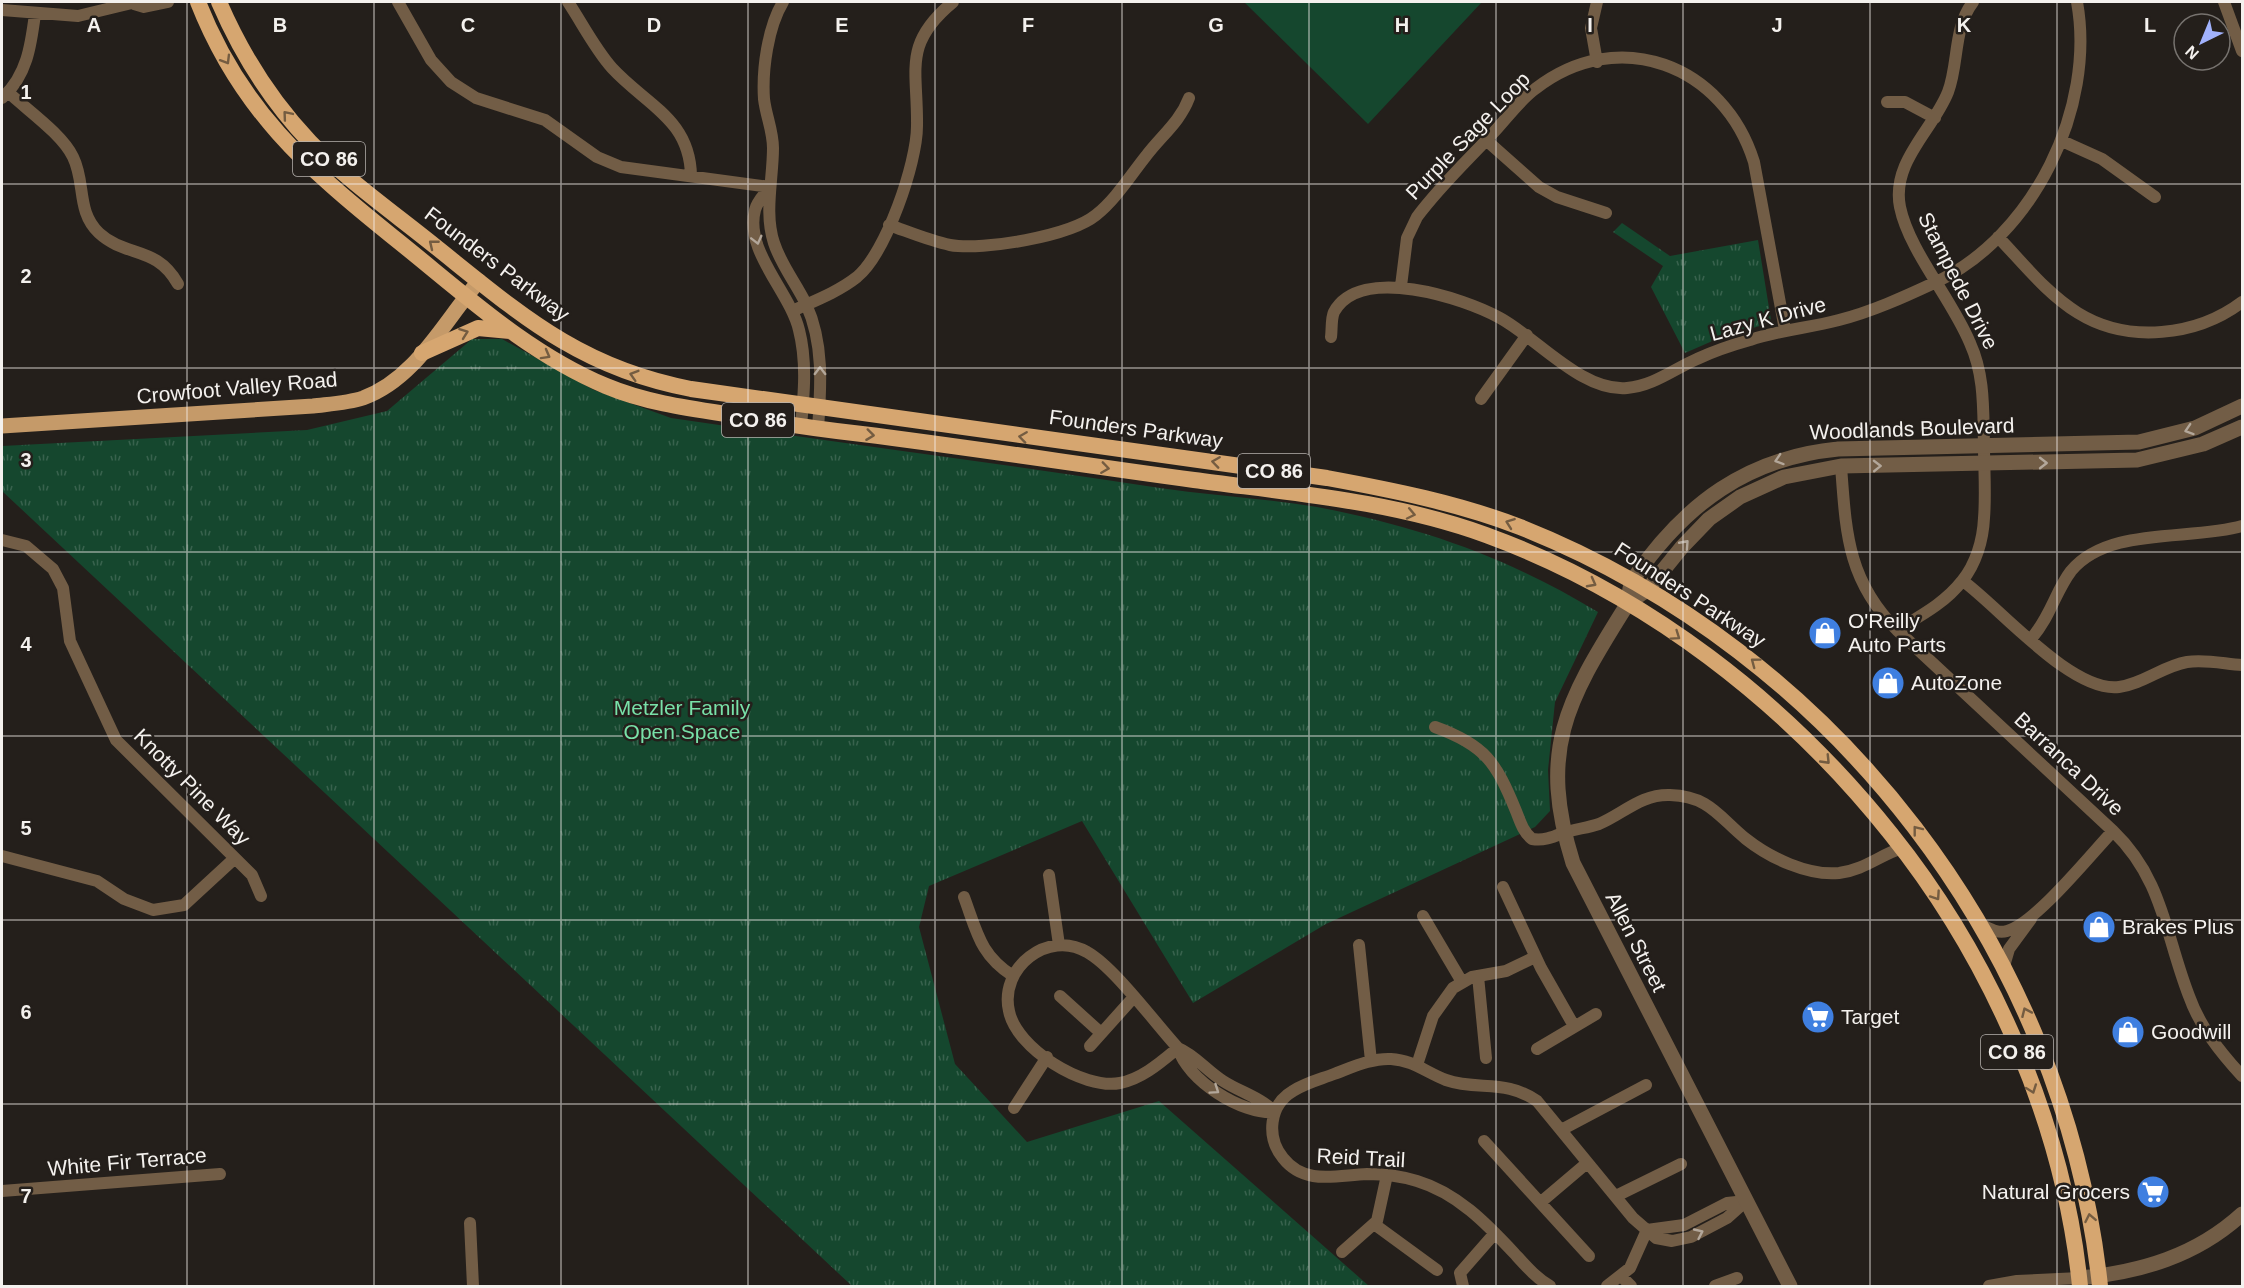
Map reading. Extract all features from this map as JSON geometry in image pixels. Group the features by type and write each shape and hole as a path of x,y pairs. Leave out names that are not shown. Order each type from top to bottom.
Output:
{"highway":[{"name":"Founders Parkway","path":"219,2 250,65 283,111 311,142 347,175 533,324 612,367 672,386 1327,478 1400,492 1522,528 1632,580 1708,628 1760,666 1844,744 1895,801 1952,878 1980,924 2004,966 2037,1038 2063,1109 2085,1191 2100,1281"},
{"name":"Founders Parkway","path":"196,4 223,57 246,92 297,156 335,190 510,331 540,352 624,392 668,405 818,429 1318,496 1431,518 1485,535 1543,559 1628,603 1697,650 1767,704 1845,780 1902,848 1951,919 1992,994 2022,1061 2055,1162 2080,1282"},
{"path":"422,352 481,328 510,331"},
{"path":"1902,848 1918,853 1952,878"}],"main road":[{"name":"Crowfoot Valley Road","path":"2,426 313,406 361,399 384,389 406,371 479,281"}],"street":[{"path":"2,10 78,16 135,3 144,7 168,2"},
{"path":"398,2 431,60 465,93 491,104 545,120 609,163 621,167 770,187"},
{"path":"568,2 610,65 677,128 688,149 691,176"},
{"path":"783,2 771,38 764,84 764,101 773,146 770,221 774,244 806,304 819,349 818,429"},
{"path":"792,311 837,290 858,276 873,259 889,225 917,139 913,72 918,48 934,20 953,2"},
{"path":"1597,2 1591,28 1597,62"},
{"name":"Stampede Drive","path":"1897,630 1938,605 1963,581 1974,562 1982,531 1984,446 1982,380 1975,353 1906,227 1899,205 1899,185 1904,168 1948,93 1962,22 1973,2"},
{"name":"Lazy K Drive","path":"1331,337 1334,313 1345,301 1379,286 1401,286 1470,305 1498,317 1527,335 1584,377 1602,385 1626,388 1652,382 1717,350 1785,330 1840,320 1937,282 1998,237 2027,202 2062,141 2077,92 2081,62 2081,23 2077,2"},
{"path":"2224,2 2242,51"},
{"path":"35,14 27,58 16,82 5,95 69,150 78,171 85,214 96,230 111,242 162,262 178,284"},
{"name":"Purple Sage Loop","path":"1401,286 1402,262 1412,225 1430,200 1534,89 1573,68 1597,62 1639,58 1685,73 1705,86 1734,117 1747,139 1754,162 1785,330"},
{"path":"889,225 940,243 964,247 1049,236 1075,228 1094,217 1113,199 1148,153 1177,122 1189,98"},
{"path":"1887,102 1905,102 1935,118"},
{"path":"1486,140 1539,187 1557,197 1606,213"},
{"path":"2062,141 2102,159 2155,197"},
{"path":"770,187 754,210 754,228 767,267 792,311 803,348 801,426"},
{"path":"1998,237 2062,302 2095,322 2114,328 2132,332 2180,330 2224,315 2242,302"},
{"path":"1481,399 1527,335"},
{"name":"Woodlands Boulevard","path":"1628,603 1632,580 1667,537 1706,498 1756,469 1809,452 2139,441 2195,428 2242,406"},
{"name":"Woodlands Boulevard","path":"1628,603 1648,590 1682,547 1709,519 1740,497 1784,477 1841,466 2137,460 2203,444 2242,426"},
{"path":"1784,477 1806,461 1809,452"},
{"name":"Barranca Drive","path":"1841,466 1846,532 1853,564 1871,598 1897,630 2138,857 2156,891 2188,996 2211,1039 2242,1076"},
{"path":"2031,639 2044,624 2072,570 2092,553 2121,542 2215,532 2242,526"},
{"name":"Knotty Pine Way","path":"2,540 26,546 53,568 63,588 70,641 116,740 252,875 261,896"},
{"path":"1963,581 2063,669 2103,687 2125,686 2188,662 2242,664"},
{"name":"Allen Street","path":"1628,603 1578,686 1567,715 1560,745 1557,780 1564,833 1581,881 1790,1287"},
{"path":"1435,727 1468,740 1491,759 1530,837 1544,839 1600,823 1649,797 1668,795 1708,804 1755,845 1782,860 1811,870 1828,873 1849,871 1874,863 1902,848"},
{"path":"2004,966 2009,949 2033,915 2113,831"},
{"path":"2,856 97,881 124,899 153,910 184,905 235,858"},
{"path":"1049,875 1059,945"},
{"path":"1503,887 1535,957 1574,1026"},
{"path":"964,897 984,951 993,962 1013,976"},
{"path":"1980,924 1997,931 2006,931 2033,915"},
{"path":"1423,916 1462,982"},
{"path":"1178,1048 1136,1078 1112,1084 1077,1077 1026,1041 1011,1018 1007,998 1013,976 1032,954 1043,948 1059,945 1076,947 1094,956 1178,1048 1192,1055 1225,1083 1263,1101 1275,1112 1282,1100 1295,1089 1371,1061 1393,1059 1417,1065 1447,1080 1505,1086 1524,1092 1543,1106 1633,1218 1647,1230 1683,1225 1727,1203 1746,1201"},
{"path":"1359,945 1371,1061"},
{"path":"1417,1065 1432,1016 1446,996 1462,982 1478,976 1506,971 1535,957"},
{"path":"1478,976 1486,1058"},
{"path":"1060,996 1101,1033"},
{"path":"1090,1046 1133,998"},
{"path":"1537,1049 1596,1014"},
{"path":"1014,1108 1047,1057"},
{"path":"1561,1130 1646,1085"},
{"name":"Reid Trail","path":"1275,1112 1272,1130 1275,1144 1281,1156 1296,1170 1326,1178 1387,1175 1416,1181 1437,1189 1467,1208 1550,1287"},
{"path":"1484,1141 1589,1256"},
{"path":"1541,1202 1587,1163"},
{"path":"1616,1196 1681,1164"},
{"name":"White Fir Terrace","path":"2,1191 220,1174"},
{"path":"1342,1252 1374,1224 1379,1215 1387,1175"},
{"path":"1989,1287 2017,1281 2100,1281 2173,1258 2198,1246 2242,1214"},
{"path":"470,1223 473,1287"},
{"path":"1374,1224 1437,1270"},
{"path":"1607,1287 1622,1277 1636,1257 1647,1230"},
{"path":"1462,1287 1461,1273 1495,1233"},
{"path":"1622,1277 1631,1287"},
{"path":"1715,1287 1737,1278"}],"green space":[{"path":"1244,2 1482,2 1368,124"},
{"path":"1622,223 1670,256 1758,240 1771,320 1766,324 1717,339 1685,353 1651,287 1663,266 1613,232"},
{"name":"Metzler Family Open Space","path":"472,339 502,339 594,390 671,418 1180,491 1297,504 1355,515 1462,546 1530,575 1598,612 1555,702 1548,770 1550,811 1535,827 1326,924 1193,1003 1082,821 929,886 919,927 955,1064 1027,1142 1159,1101 1369,1286 852,1286 2,491 2,446 307,430 387,411"}],"place":[{"name":"O'Reilly Auto Parts","path":"1825,633"},
{"name":"AutoZone","path":"1888,683"},
{"name":"Brakes Plus","path":"2099,927"},
{"name":"Target","path":"1818,1017"},
{"name":"Goodwill","path":"2128,1032"},
{"name":"Natural Grocers","path":"2153,1192"}]}
